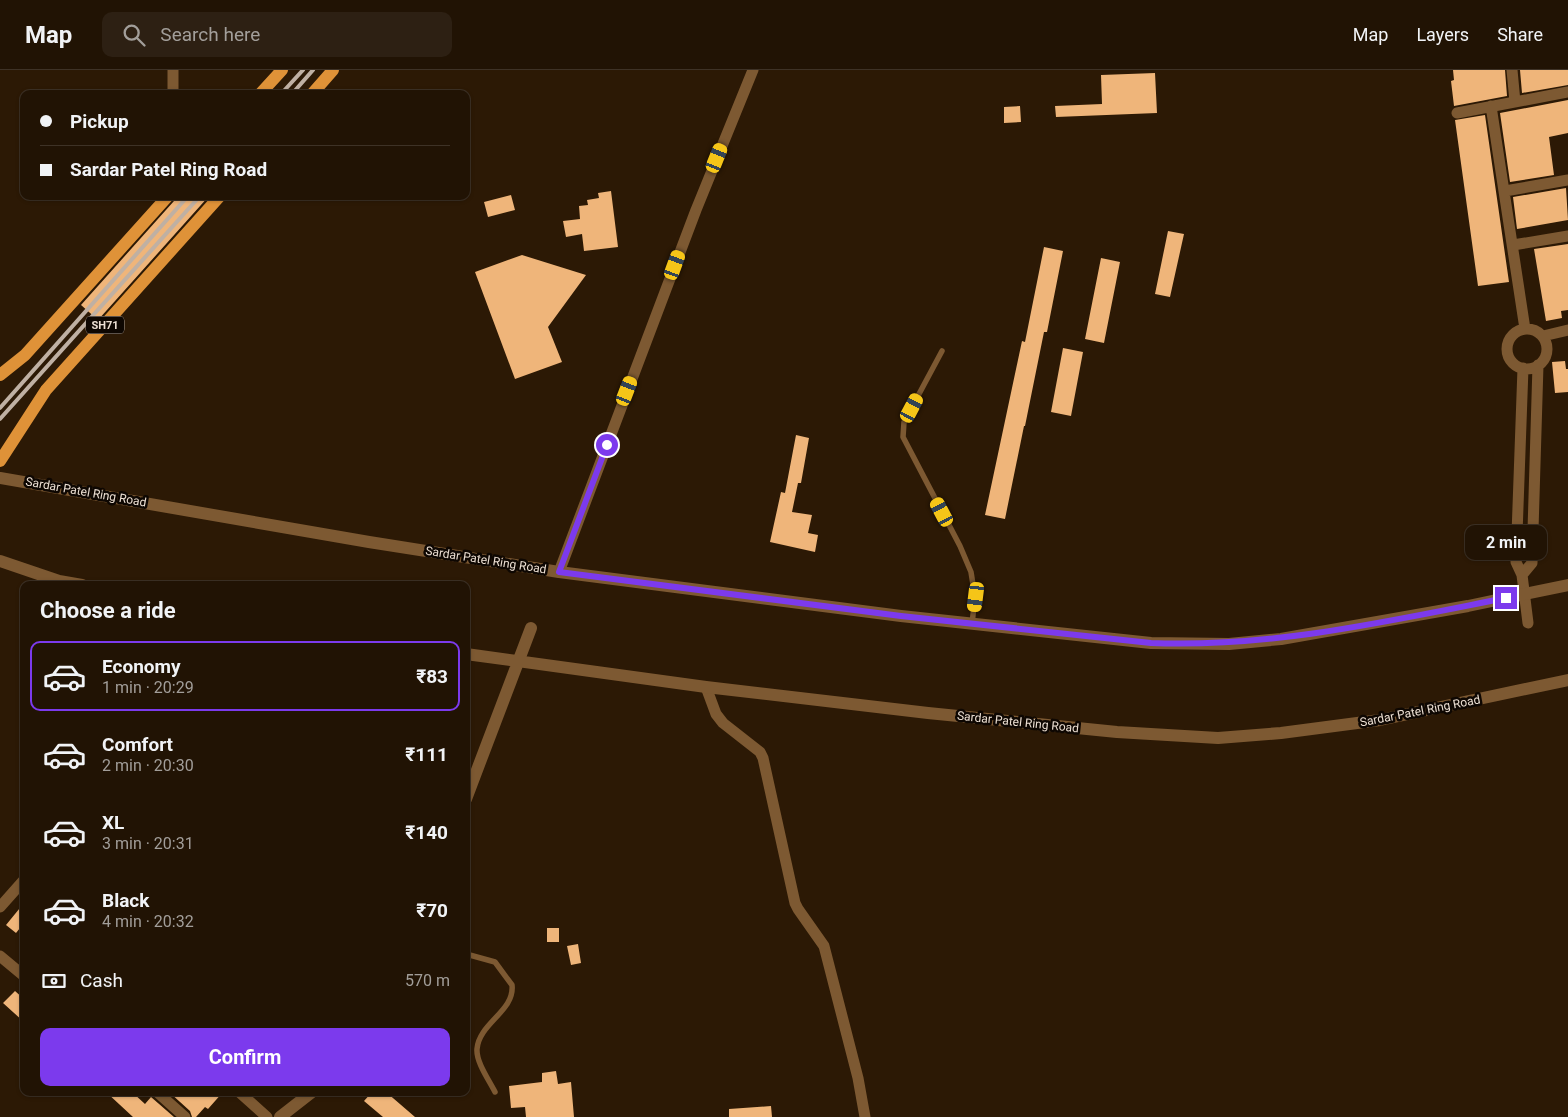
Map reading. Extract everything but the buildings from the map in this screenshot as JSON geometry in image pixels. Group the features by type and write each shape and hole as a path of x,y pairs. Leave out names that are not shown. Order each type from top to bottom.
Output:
{"main road":[{"path":"264,90 282,70"},
{"path":"316,90 333,70"},
{"path":"0,374 24,355 164,200"},
{"name":"SH71","path":"0,461 46,390 216,200"}],"street":[{"path":"173,70 173,90"},
{"path":"559,572 696,210 753,70"},
{"path":"1512,70 1515,102"},
{"path":"1456,113 1568,92"},
{"path":"1492,106 1525,329"},
{"path":"1505,191 1568,180"},
{"path":"1513,245 1568,236"},
{"path":"1525,329 1538,332 1542,336 1547,348 1543,361 1532,368 1523,368 1514,364 1510,358 1507,346 1513,334 1525,329"},
{"path":"1542,336 1568,330"},
{"path":"1522,575 1532,563 1538,365"},
{"path":"1523,368 1516,562 1522,575 1528,623"},
{"name":"Sardar Patel Ring Road","path":"0,478 369,542 559,572 972,624 1151,643 1229,644 1281,638 1524,595 1568,585"},
{"path":"0,561 59,581"},
{"path":"470,789 531,628"},
{"name":"Sardar Patel Ring Road","path":"470,655 706,687 928,713 1117,732 1218,738 1281,733 1380,720 1568,680"},
{"path":"706,687 716,714 723,723 760,752 763,758 795,902 824,946 858,1078 865,1117"},
{"path":"0,908 20,885"},
{"path":"0,956 20,973"},
{"path":"161,1096 185,1117"},
{"path":"243,1096 267,1117"},
{"path":"280,1117 307,1096"}],"lane":[{"path":"942,351 904,422 902,432 960,546 971,572 976,597 972,624"},
{"path":"470,955 494,962 512,985 511,999 482,1036 477,1049 478,1056 495,1092"}],"railway":[{"path":"285,90 303,70"},
{"path":"296,90 313,70"},
{"path":"0,408 184,200"},
{"path":"0,419 196,200"}],"route":[{"path":"607,445 559,572 901,616 1151,643 1192,645 1229,644 1281,638 1506,598"}]}
